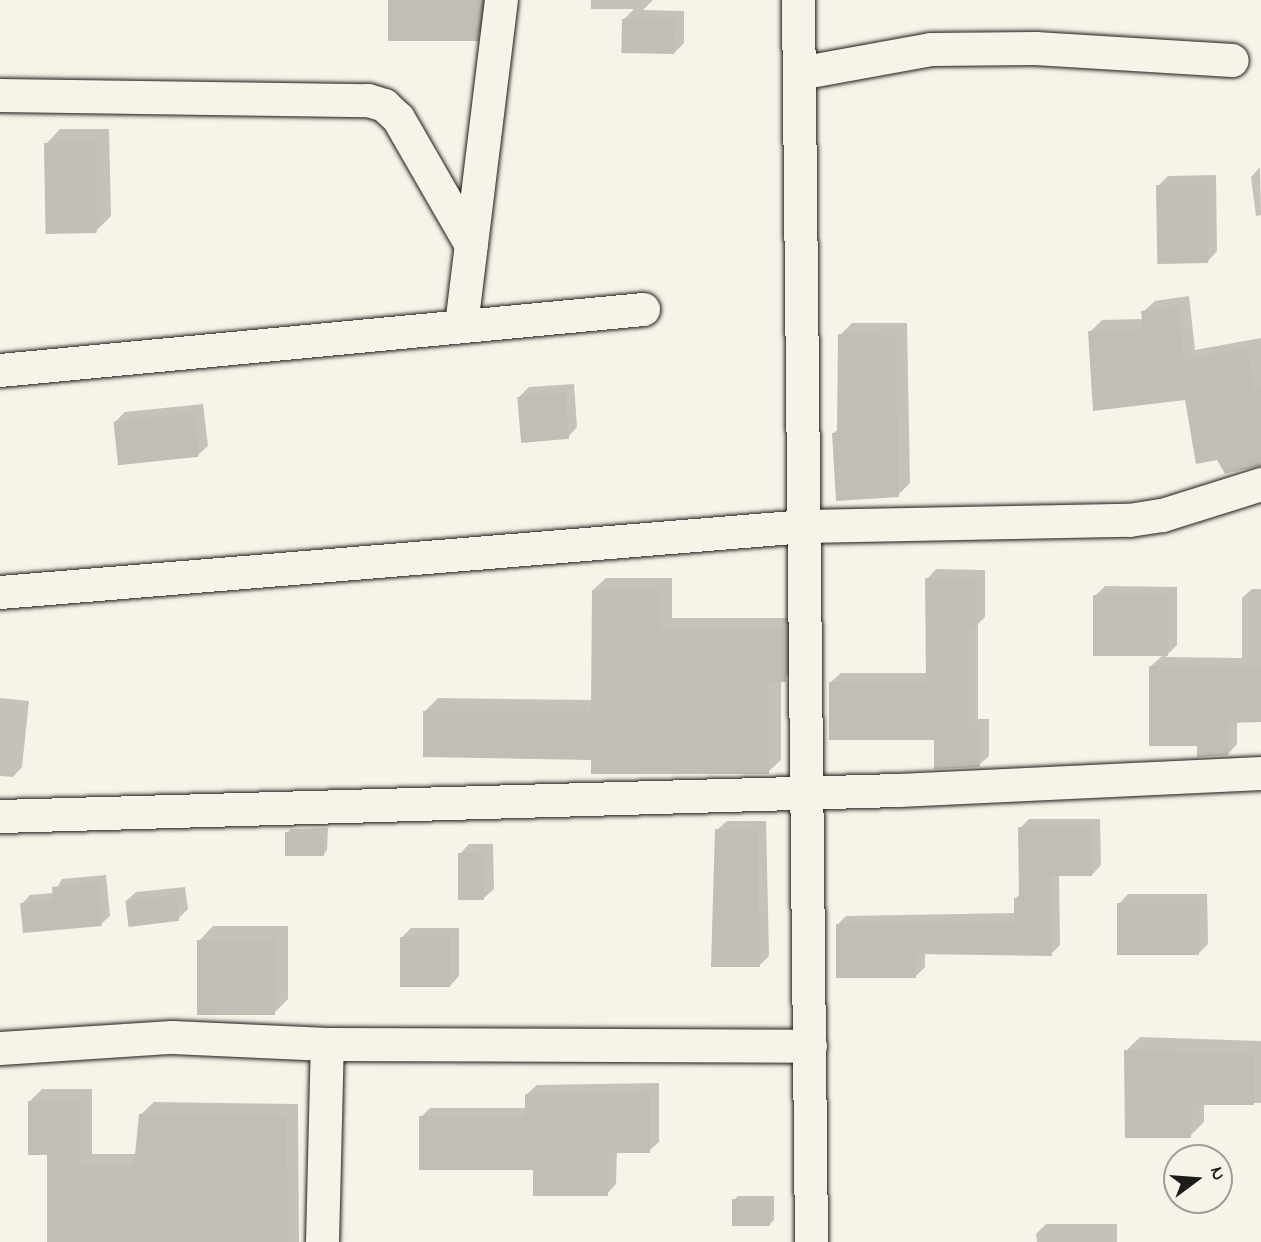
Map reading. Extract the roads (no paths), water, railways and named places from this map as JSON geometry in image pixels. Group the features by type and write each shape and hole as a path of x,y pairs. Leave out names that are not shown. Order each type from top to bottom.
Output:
{"street":[{"path":"461,326 501,0"},
{"path":"798,0 809,793 811,1242"},
{"path":"799,73 931,49 1035,48 1232,60"},
{"path":"0,95 368,100 384,105 398,118 471,245"},
{"path":"0,370 643,309"},
{"path":"0,592 805,526 1129,520 1162,515 1261,484"},
{"path":"0,816 809,793 1261,774"},
{"path":"0,1048 172,1037 327,1044 810,1046"},
{"path":"322,1242 327,1044"}]}
